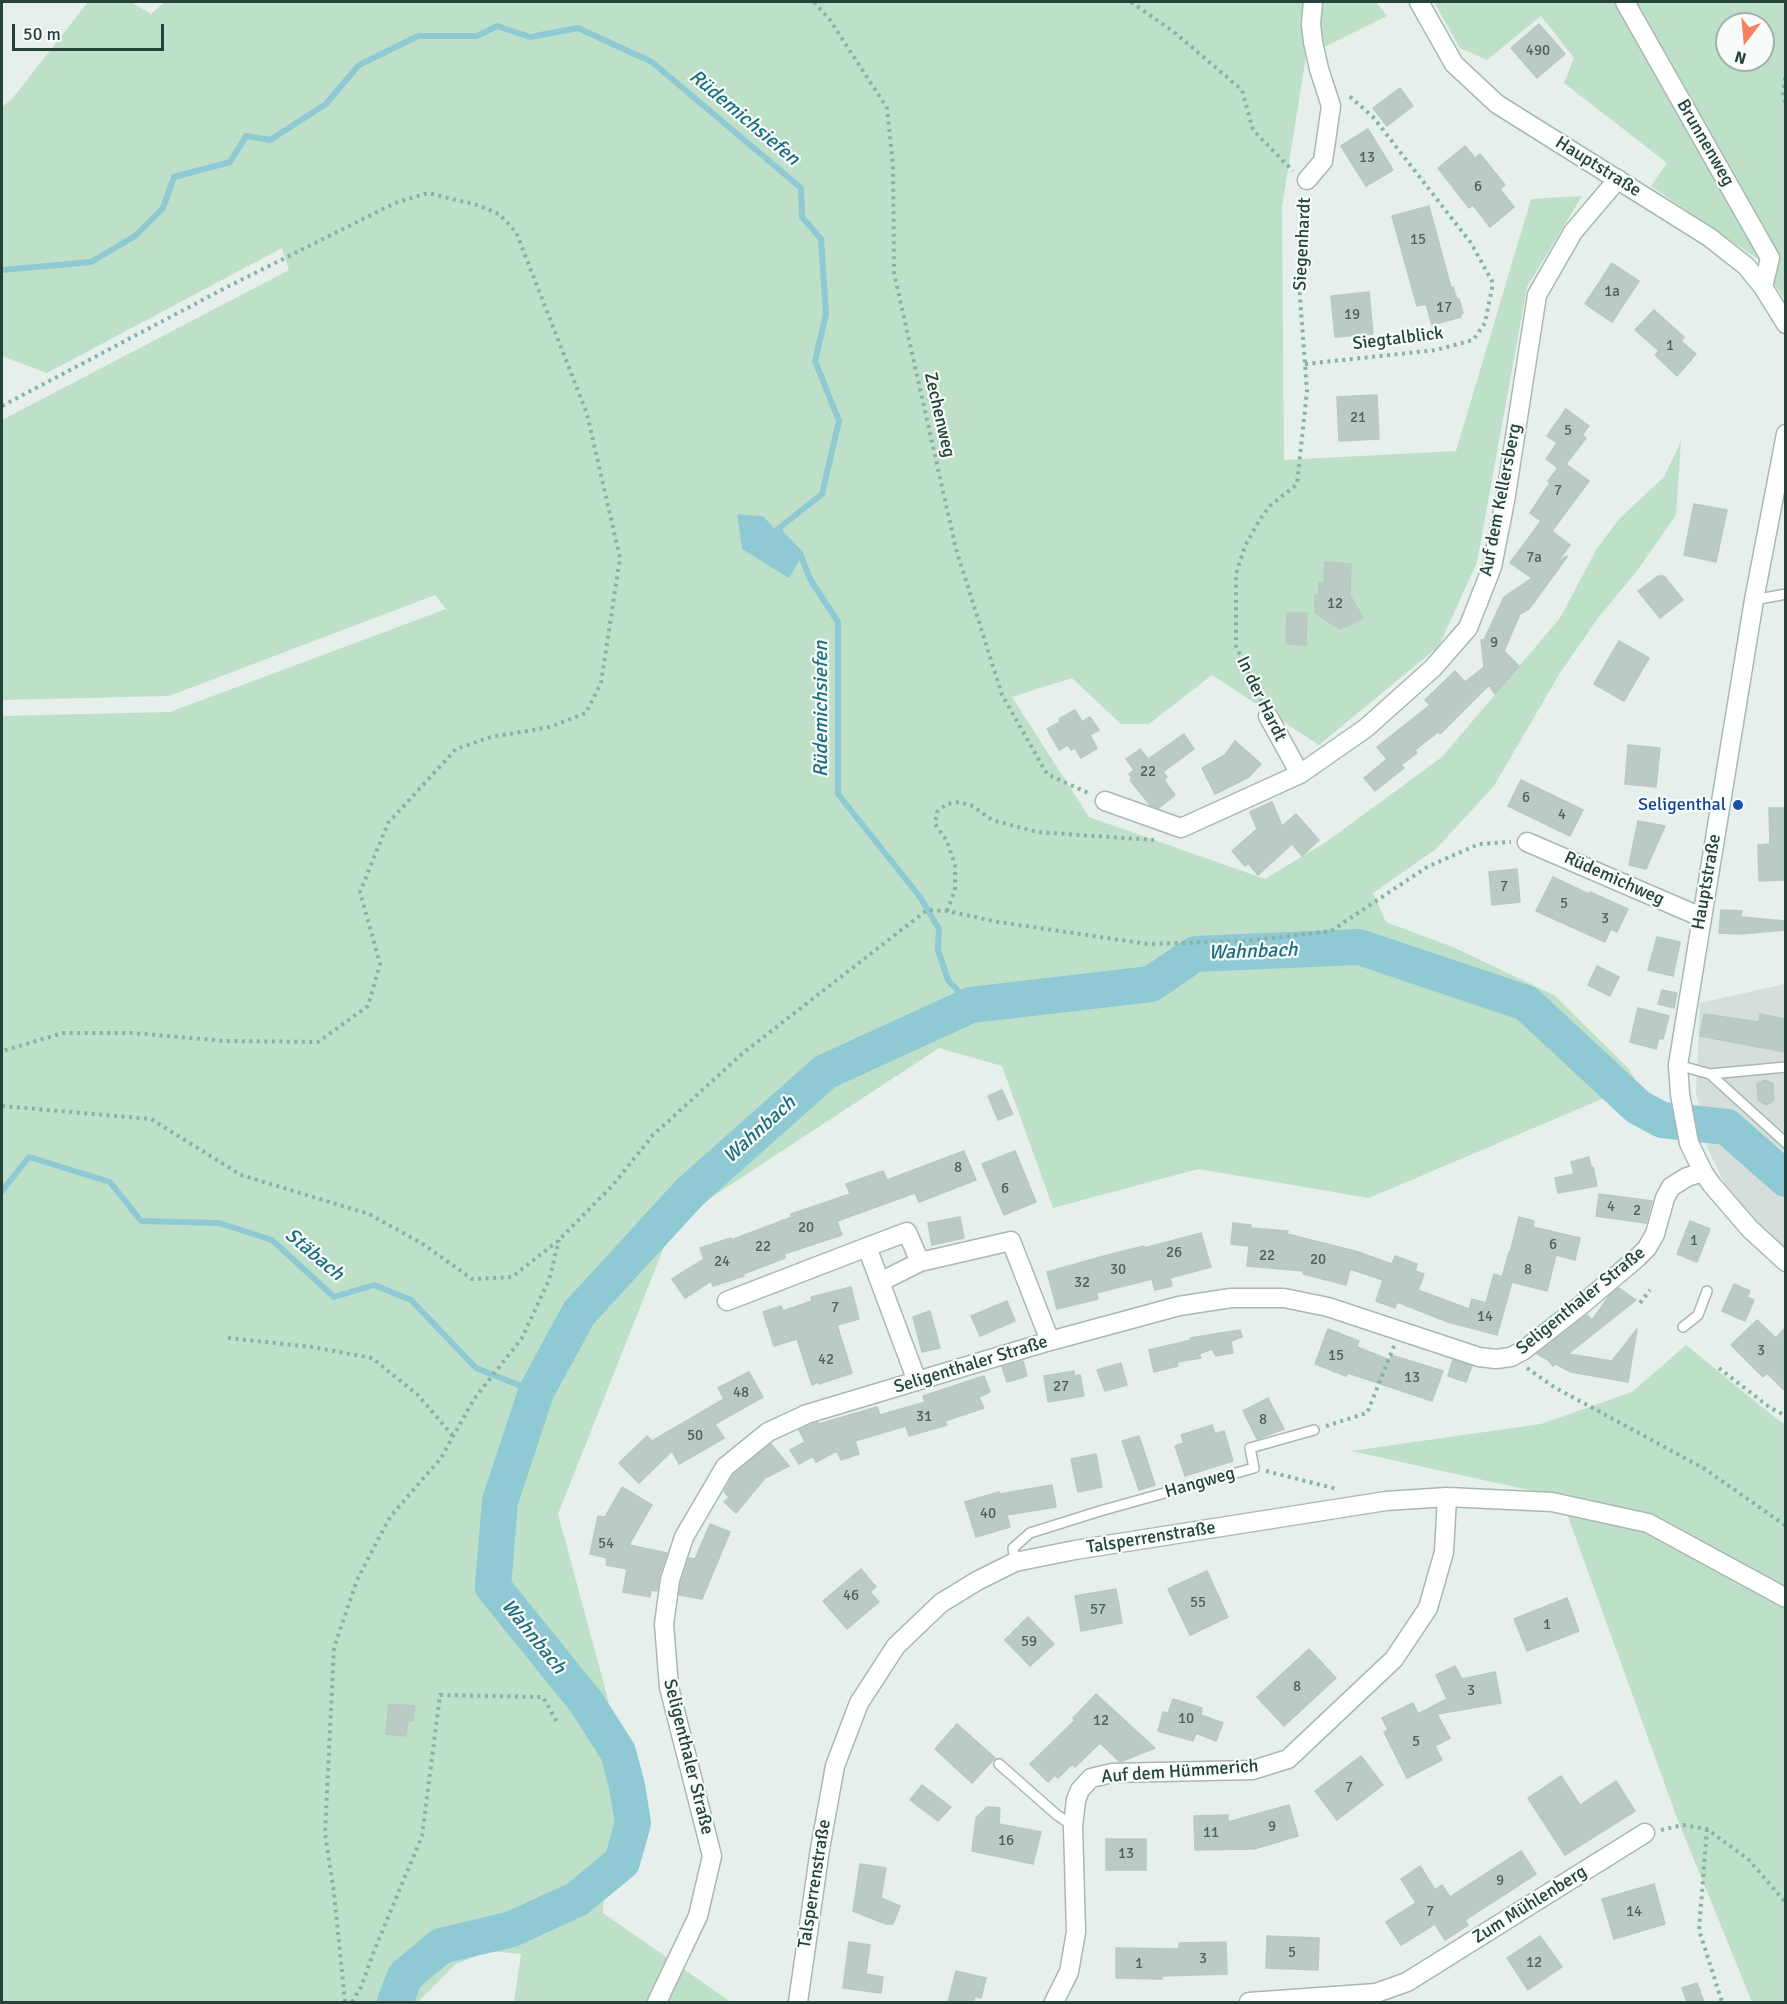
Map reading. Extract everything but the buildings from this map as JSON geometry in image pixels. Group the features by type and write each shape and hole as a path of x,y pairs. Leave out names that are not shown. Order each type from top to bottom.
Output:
{"street":[{"name":"Siegenhardt","path":"1307,180 1323,161 1331,106 1313,42 1311,24 1313,2"},
{"name":"Hauptstraße","path":"1419,2 1455,64 1497,104 1709,237 1746,266 1763,287 1785,324"},
{"name":"Brunnenweg","path":"1625,2 1770,258 1763,287"},
{"name":"Auf dem Kellersberg","path":"1181,828 1300,774 1366,728 1433,668 1468,628 1492,567 1505,501 1537,295 1573,232 1618,179"},
{"name":"Hauptstraße","path":"1785,434 1701,917 1678,1065 1680,1094 1689,1143 1703,1172 1750,1229 1785,1262"},
{"name":"In der Hardt","path":"1268,716 1300,774"},
{"path":"1105,801 1181,828"},
{"name":"Rüdemichweg","path":"1527,842 1701,917"},
{"name":"Seligenthaler Straße","path":"657,2002 698,1916 712,1856 669,1687 664,1624 670,1580 684,1537 725,1467 768,1432 807,1414 1050,1341 1179,1306 1232,1298 1284,1298 1317,1305 1479,1357 1496,1359 1511,1357 1524,1350 1579,1307 1637,1258 1647,1248 1655,1234 1665,1198 1671,1187 1687,1177 1703,1172"},
{"path":"727,1301 907,1232 920,1262"},
{"path":"880,1282 920,1262 1011,1241 1050,1341"},
{"path":"867,1247 917,1381"},
{"name":"Talsperrenstraße","path":"798,2002 820,1849 835,1766 859,1703 896,1646 941,1603 1015,1562 1076,1550 1386,1501 1447,1497 1552,1502 1648,1523 1785,1598"},
{"name":"Auf dem Hümmerich","path":"1054,2002 1069,1972 1076,1932 1073,1826 1080,1790 1091,1778 1112,1773 1253,1770 1288,1759 1394,1659 1428,1608 1444,1552 1447,1497"},
{"name":"Zum Mühlenberg","path":"1249,2002 1376,1994 1407,1982 1645,1833"}],"lane":[{"path":"1755,600 1785,594"},
{"path":"1678,1065 1710,1074 1785,1067"},
{"path":"1710,1074 1785,1143"},
{"path":"1683,1327 1698,1315 1707,1291"},
{"name":"Hangweg","path":"1015,1562 1013,1548 1030,1533 1254,1468 1250,1448 1314,1430"},
{"path":"999,1764 1057,1815 1073,1826"}],"path":[{"name":"Zechenweg","path":"814,2 830,20 887,108 893,165 894,273 956,549 1002,695 1047,774 1105,801"},
{"path":"1131,2 1173,33 1242,90 1253,130 1292,170 1307,180"},
{"path":"1785,70 1783,97 1785,103"},
{"name":"Siegtalblick","path":"1305,363 1436,350 1473,340 1485,323 1493,283 1471,243 1373,117 1342,90"},
{"name":"Siegenhardt","path":"1307,180 1299,284 1307,391"},
{"path":"2,406 227,287 394,203 428,193 477,205 499,214 516,232 587,414 620,558 601,683 586,713 550,727 490,737 456,749 388,822 360,892 380,964 368,1006 318,1042 226,1041 132,1034 63,1033 2,1051"},
{"name":"In der Hardt","path":"1268,716 1236,646 1236,574 1245,546 1260,519 1270,506 1297,484 1307,391"},
{"path":"947,910 955,890 955,865 946,841 935,824 937,812 947,804 958,802 973,806 992,820 1037,832 1163,840 1181,828"},
{"path":"2,1106 151,1119 241,1175 369,1214 423,1244 472,1279 512,1277 559,1240 612,1185 653,1135 743,1053 927,910 947,910 998,922 1148,944 1247,941 1331,931 1426,867 1479,844 1527,842"},
{"path":"345,2002 334,1893 325,1833 334,1648 357,1580 390,1517 441,1458 474,1399 522,1338 549,1280 559,1240"},
{"path":"1640,1303 1650,1290"},
{"path":"1314,1430 1367,1413 1400,1331"},
{"path":"228,1338 312,1347 372,1358 418,1395 453,1436"},
{"path":"1511,1357 1554,1387 1705,1469 1785,1526"},
{"path":"1719,1368 1769,1407 1785,1416"},
{"path":"1254,1468 1342,1490"},
{"path":"352,2002 361,1988 422,1836 440,1695 543,1697 558,1724"},
{"path":"1645,1833 1683,1825 1707,1829 1749,1860 1785,1902"},
{"path":"1707,1829 1699,1930 1722,2002"}],"shaded area":[{"path":"1785,984 1785,1249 1758,1224 1726,1187 1708,1149 1696,1092 1700,1003"}],"green space":[{"path":"88,2 131,2 151,14 165,2 1376,2 1387,16 1306,56 1282,207 1284,460 1456,451 1531,199 1582,196 1527,287 1477,562 1439,646 1319,745 1212,675 1149,724 1121,724 1072,678 1012,697 1089,817 1265,879 1326,842 1442,757 1560,618 1596,550 1619,519 1664,477 1681,441 1676,515 1637,571 1598,618 1560,673 1494,786 1436,849 1373,893 1386,922 1453,947 1554,995 1629,1069 1650,1107 1616,1093 1369,1198 1198,1169 1053,1208 1002,1066 939,1048 674,1222 558,1514 608,1699 620,1811 605,1874 603,1913 731,2002 514,2002 521,1954 488,1951 456,1964 418,2002 2,2002 2,716 170,712 446,609 435,595 169,696 2,700 2,420 289,270 282,248 47,373 2,356 2,107 12,99","holes":["737,514 763,516 804,553 800,560"]},
{"path":"1434,2 1785,2 1785,300 1758,259 1651,186 1667,163 1564,83 1574,58 1541,16 1487,60 1460,48"},
{"path":"1686,1345 1785,1424 1785,2002 1752,2002 1677,1818 1561,1497 1351,1451 1541,1424 1632,1392"}],"water":[{"path":"737,514 763,516 774,528 781,529 804,553 789,578 742,549"}],"waterway":[{"name":"Rüdemichsiefen","path":"2,270 91,262 135,236 163,208 174,177 230,162 246,136 270,140 326,104 359,65 418,36 477,36 497,26 530,37 578,28 652,62 801,188 802,217 821,239 826,314 815,361 839,421 822,494 778,529 782,535"},
{"name":"Rüdemichsiefen","path":"797,551 810,579 838,622 838,794 920,897 939,929 938,950 948,980 971,1005"},
{"name":"Wahnbach","path":"395,2002 405,1976 441,1946 512,1929 577,1899 622,1862 633,1823 618,1752 586,1702 493,1587 500,1501 536,1392 579,1313 690,1192 825,1072 971,1005 1151,984 1195,954 1359,947 1526,1003 1638,1107 1662,1120 1727,1127 1786,1179"},
{"name":"Stäbach","path":"2,1191 29,1157 110,1182 141,1221 219,1223 272,1240 334,1297 374,1285 411,1300 476,1368 536,1392"}],"place":[{"name":"Seligenthal","path":"1738,805"}]}
